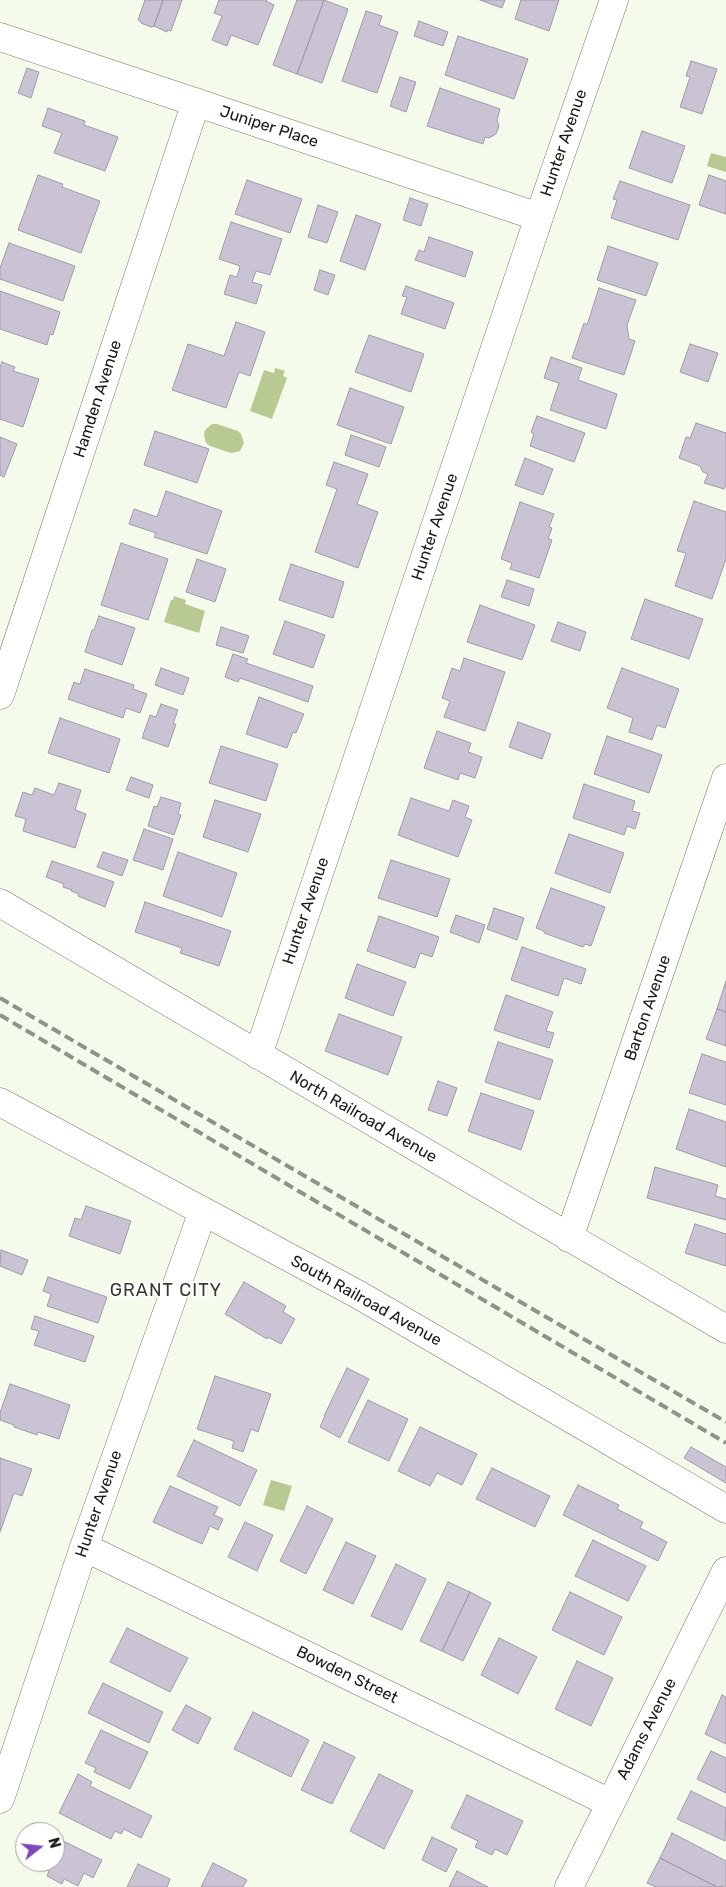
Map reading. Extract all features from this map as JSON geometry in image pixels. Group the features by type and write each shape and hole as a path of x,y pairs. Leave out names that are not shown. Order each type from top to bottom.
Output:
{"street":[{"name":"Hunter Avenue","path":"258,1055 539,217 614,0"},
{"name":"Juniper Place","path":"0,37 539,217"},
{"name":"Hamden Avenue","path":"0,695 196,102"},
{"name":"Barton Avenue","path":"569,1238 726,778"},
{"name":"North Railroad Avenue","path":"0,903 726,1330"},
{"name":"South Railroad Avenue","path":"0,1102 359,1295 726,1509"},
{"name":"Hunter Avenue","path":"0,1799 84,1547 203,1211"},
{"name":"Bowden Street","path":"84,1547 610,1803"},
{"name":"Adams Avenue","path":"569,1887 726,1571"}],"shaded area":[{"path":"711,153 726,157 726,172 707,166"},
{"path":"275,368 285,371 283,376 287,378 272,419 250,411 264,370 274,373"},
{"path":"212,424 238,431 244,443 240,451 231,453 206,443 205,430"},
{"path":"174,596 186,600 185,604 205,611 199,633 164,622"},
{"path":"271,1480 292,1486 284,1511 263,1505"}],"building":[{"path":"145,0 163,0 154,26 151,27 138,20"},
{"path":"163,0 182,0 171,31 167,30 167,32 154,26"},
{"path":"219,0 267,0 274,5 258,45 231,35 227,46 212,40 222,16 214,13"},
{"path":"297,0 324,0 297,74 273,65"},
{"path":"324,0 348,9 322,83 297,74"},
{"path":"480,0 505,0 502,8"},
{"path":"521,0 559,0 549,31 515,19"},
{"path":"366,11 382,16 379,25 398,32 377,93 342,81"},
{"path":"419,21 448,32 443,46 414,36"},
{"path":"458,36 528,59 514,99 445,75"},
{"path":"691,61 717,69 702,114 680,107 690,77 686,76"},
{"path":"27,68 39,72 31,98 18,93"},
{"path":"400,77 416,82 406,112 390,106"},
{"path":"440,88 500,109 497,120 499,126 496,134 489,138 485,137 483,144 427,126"},
{"path":"48,108 85,121 84,125 118,137 105,171 54,153 62,133 42,126"},
{"path":"642,131 685,146 672,183 629,168"},
{"path":"38,175 63,184 62,187 100,201 81,253 18,230"},
{"path":"709,175 726,181 726,214 699,205"},
{"path":"247,180 302,199 290,233 235,214"},
{"path":"620,181 690,205 678,240 611,218 617,200 613,199"},
{"path":"410,198 428,204 421,226 403,220"},
{"path":"318,205 338,212 327,243 308,237"},
{"path":"356,215 381,224 365,270 340,261"},
{"path":"231,222 282,239 270,275 256,271 252,282 262,285 256,304 224,294 230,275 237,277 240,266 219,259"},
{"path":"429,237 473,252 465,277 415,260 419,250 424,252"},
{"path":"9,243 75,266 63,301 0,279 0,268"},
{"path":"608,246 658,263 646,296 597,280"},
{"path":"320,270 335,275 328,295 314,290"},
{"path":"406,286 454,303 445,329 401,314 407,297 402,296"},
{"path":"599,288 636,300 627,325 629,339 635,341 624,375 572,358 584,323 587,325"},
{"path":"0,291 60,312 53,335 50,334 47,345 0,329"},
{"path":"236,322 265,332 250,376 239,372 226,408 172,390 188,344 224,356"},
{"path":"369,335 424,354 411,392 355,372"},
{"path":"690,344 718,353 708,382 680,372"},
{"path":"551,357 582,368 578,380 617,394 606,429 550,410 559,383 544,378"},
{"path":"2,362 15,367 13,371 39,379 23,427 0,419 0,367"},
{"path":"350,388 404,407 391,444 337,425"},
{"path":"537,416 585,433 574,462 530,446 534,434 531,432"},
{"path":"696,423 726,433 726,485 724,489 704,483 708,474 703,472 700,466 679,458 686,437 690,438"},
{"path":"155,431 209,449 197,483 144,465"},
{"path":"351,435 386,447 379,467 345,455"},
{"path":"0,437 17,444 4,477 0,475"},
{"path":"525,458 553,469 543,495 515,485"},
{"path":"334,462 368,474 357,504 378,512 358,568 315,552 337,489 326,485"},
{"path":"166,491 222,511 207,554 154,537 156,533 129,524 134,509 157,517"},
{"path":"694,501 726,512 726,559 712,599 675,586 686,553 677,551"},
{"path":"520,502 554,514 549,527 552,528 548,539 552,540 539,578 510,569 512,563 501,559"},
{"path":"121,543 168,559 148,620 101,605"},
{"path":"197,559 226,569 215,602 186,592"},
{"path":"291,564 344,582 333,618 279,600"},
{"path":"507,580 534,589 529,606 501,597"},
{"path":"645,599 703,619 689,659 631,639"},
{"path":"480,605 535,625 522,660 467,642"},
{"path":"99,616 135,628 122,665 85,652"},
{"path":"285,621 325,635 313,668 273,654"},
{"path":"558,622 586,632 580,651 551,641"},
{"path":"221,627 249,636 243,653 216,645"},
{"path":"233,654 248,659 246,663 313,686 308,702 240,678 238,682 225,677"},
{"path":"464,658 505,672 485,731 444,717 450,701 442,698 452,668 460,671"},
{"path":"161,668 189,678 183,695 155,685"},
{"path":"622,668 679,689 665,728 657,725 652,740 629,732 633,718 607,708"},
{"path":"85,669 134,685 133,689 147,694 140,713 126,708 123,718 68,699 74,682 80,684"},
{"path":"259,697 304,714 296,733 293,732 287,748 246,734"},
{"path":"161,704 178,710 173,724 176,724 168,747 142,738 150,715 156,717"},
{"path":"60,718 120,739 109,773 48,753"},
{"path":"518,722 551,734 542,759 509,747"},
{"path":"437,731 471,743 468,752 482,757 475,778 460,773 458,780 424,768"},
{"path":"607,736 662,755 649,793 594,774"},
{"path":"221,746 278,764 266,801 209,783"},
{"path":"131,777 153,785 149,798 126,790"},
{"path":"59,783 81,790 75,810 86,814 75,848 23,831 26,819 15,816 23,792 32,795 35,788 54,795"},
{"path":"584,784 635,801 632,811 640,813 635,829 627,826 624,835 573,818"},
{"path":"161,797 181,803 178,814 181,815 174,835 148,826 154,806 157,807"},
{"path":"411,798 449,811 453,800 469,806 465,817 472,820 458,857 398,835"},
{"path":"215,800 261,814 248,852 203,837"},
{"path":"144,829 173,839 163,870 133,860"},
{"path":"569,834 624,853 610,893 555,873"},
{"path":"103,852 128,860 122,876 97,867"},
{"path":"178,852 237,873 222,917 163,896"},
{"path":"391,860 450,879 437,917 378,898"},
{"path":"52,861 114,882 105,907 78,896 79,894 63,887 64,884 46,877"},
{"path":"551,888 605,907 591,946 585,944 583,947 544,933 544,931 536,928"},
{"path":"145,902 231,931 219,966 180,953 182,948 135,932"},
{"path":"494,908 524,918 517,940 487,929"},
{"path":"456,915 485,925 479,943 450,932"},
{"path":"379,916 439,937 432,957 420,953 415,968 367,951"},
{"path":"522,947 586,969 581,984 564,978 558,996 511,980"},
{"path":"357,964 406,982 393,1016 345,998"},
{"path":"726,981 726,1012 717,1009"},
{"path":"506,995 553,1012 546,1031 554,1033 549,1048 494,1030"},
{"path":"717,1009 726,1012 726,1046 706,1039"},
{"path":"339,1014 402,1037 388,1075 325,1051"},
{"path":"498,1042 553,1060 540,1100 485,1082"},
{"path":"702,1054 726,1062 726,1105 689,1093"},
{"path":"438,1081 457,1088 447,1116 428,1110"},
{"path":"481,1093 534,1111 521,1150 468,1131"},
{"path":"689,1109 726,1122 726,1167 676,1149"},
{"path":"655,1167 718,1185 715,1196 726,1199 726,1220 647,1198"},
{"path":"86,1206 131,1221 120,1254 69,1236 75,1218 81,1220"},
{"path":"695,1224 726,1234 726,1266 685,1253"},
{"path":"1,1250 28,1260 22,1275 0,1266"},
{"path":"48,1277 107,1297 98,1323 47,1306 51,1294 43,1291"},
{"path":"244,1282 286,1306 283,1312 295,1319 281,1344 268,1337 267,1339 225,1314"},
{"path":"35,1316 94,1336 85,1362 34,1345 39,1331 31,1329"},
{"path":"347,1368 369,1379 340,1438 320,1427"},
{"path":"215,1376 271,1394 258,1432 251,1429 243,1452 232,1448 234,1441 197,1429"},
{"path":"10,1384 70,1405 59,1439 38,1432 37,1435 0,1420 0,1413"},
{"path":"368,1400 408,1419 389,1461 348,1442"},
{"path":"420,1427 477,1454 462,1485 437,1473 430,1486 398,1471"},
{"path":"194,1440 257,1470 240,1506 177,1476"},
{"path":"691,1447 726,1467 726,1483 684,1458"},
{"path":"0,1458 32,1469 22,1496 14,1493 0,1532"},
{"path":"492,1468 550,1496 535,1527 476,1499"},
{"path":"578,1485 619,1505 617,1509 643,1522 640,1528 667,1542 658,1561 563,1515"},
{"path":"170,1486 218,1507 214,1515 223,1519 218,1530 210,1526 202,1544 153,1522"},
{"path":"307,1506 333,1519 306,1574 280,1561"},
{"path":"245,1522 273,1535 257,1571 228,1557"},
{"path":"593,1540 646,1566 628,1601 575,1576"},
{"path":"346,1542 376,1556 353,1604 323,1590"},
{"path":"396,1564 426,1579 402,1630 371,1616"},
{"path":"448,1582 470,1592 442,1651 420,1641"},
{"path":"470,1592 491,1603 463,1661 442,1651"},
{"path":"570,1592 622,1617 604,1655 552,1630"},
{"path":"127,1628 188,1658 170,1692 110,1662"},
{"path":"499,1638 537,1657 518,1694 481,1675"},
{"path":"577,1661 613,1678 591,1726 555,1709"},
{"path":"103,1683 163,1712 149,1743 88,1713"},
{"path":"722,1695 726,1697 726,1744 705,1734"},
{"path":"186,1705 211,1718 198,1744 172,1730"},
{"path":"253,1712 309,1740 291,1777 234,1749"},
{"path":"101,1730 148,1752 130,1789 94,1772 96,1768 85,1763"},
{"path":"324,1742 355,1757 332,1804 301,1790"},
{"path":"711,1751 726,1758 726,1793 697,1779"},
{"path":"78,1774 92,1782 90,1786 152,1816 141,1838 124,1829 121,1834 115,1831 111,1839 59,1813"},
{"path":"379,1774 413,1791 384,1849 350,1831"},
{"path":"691,1791 726,1808 725,1841 677,1819"},
{"path":"467,1795 523,1821 507,1855 495,1849 492,1855 475,1847 478,1841 451,1828"},
{"path":"672,1833 726,1861 726,1886 717,1887 660,1858"},
{"path":"432,1837 457,1849 446,1872 422,1860"},
{"path":"65,1842 102,1860 93,1878 84,1873 78,1886 64,1879 62,1884 47,1876 49,1872 65,1872"},
{"path":"660,1858 717,1887 656,1887 647,1883"},
{"path":"213,1863 247,1880 243,1887 201,1887"},
{"path":"138,1864 170,1879 167,1887 127,1887"},
{"path":"457,1871 488,1887 449,1887"}],"railway":[{"path":"0,998 726,1422"},
{"path":"0,1015 726,1443"}],"district":[{"name":"GRANT CITY","path":"166,1291"}]}
